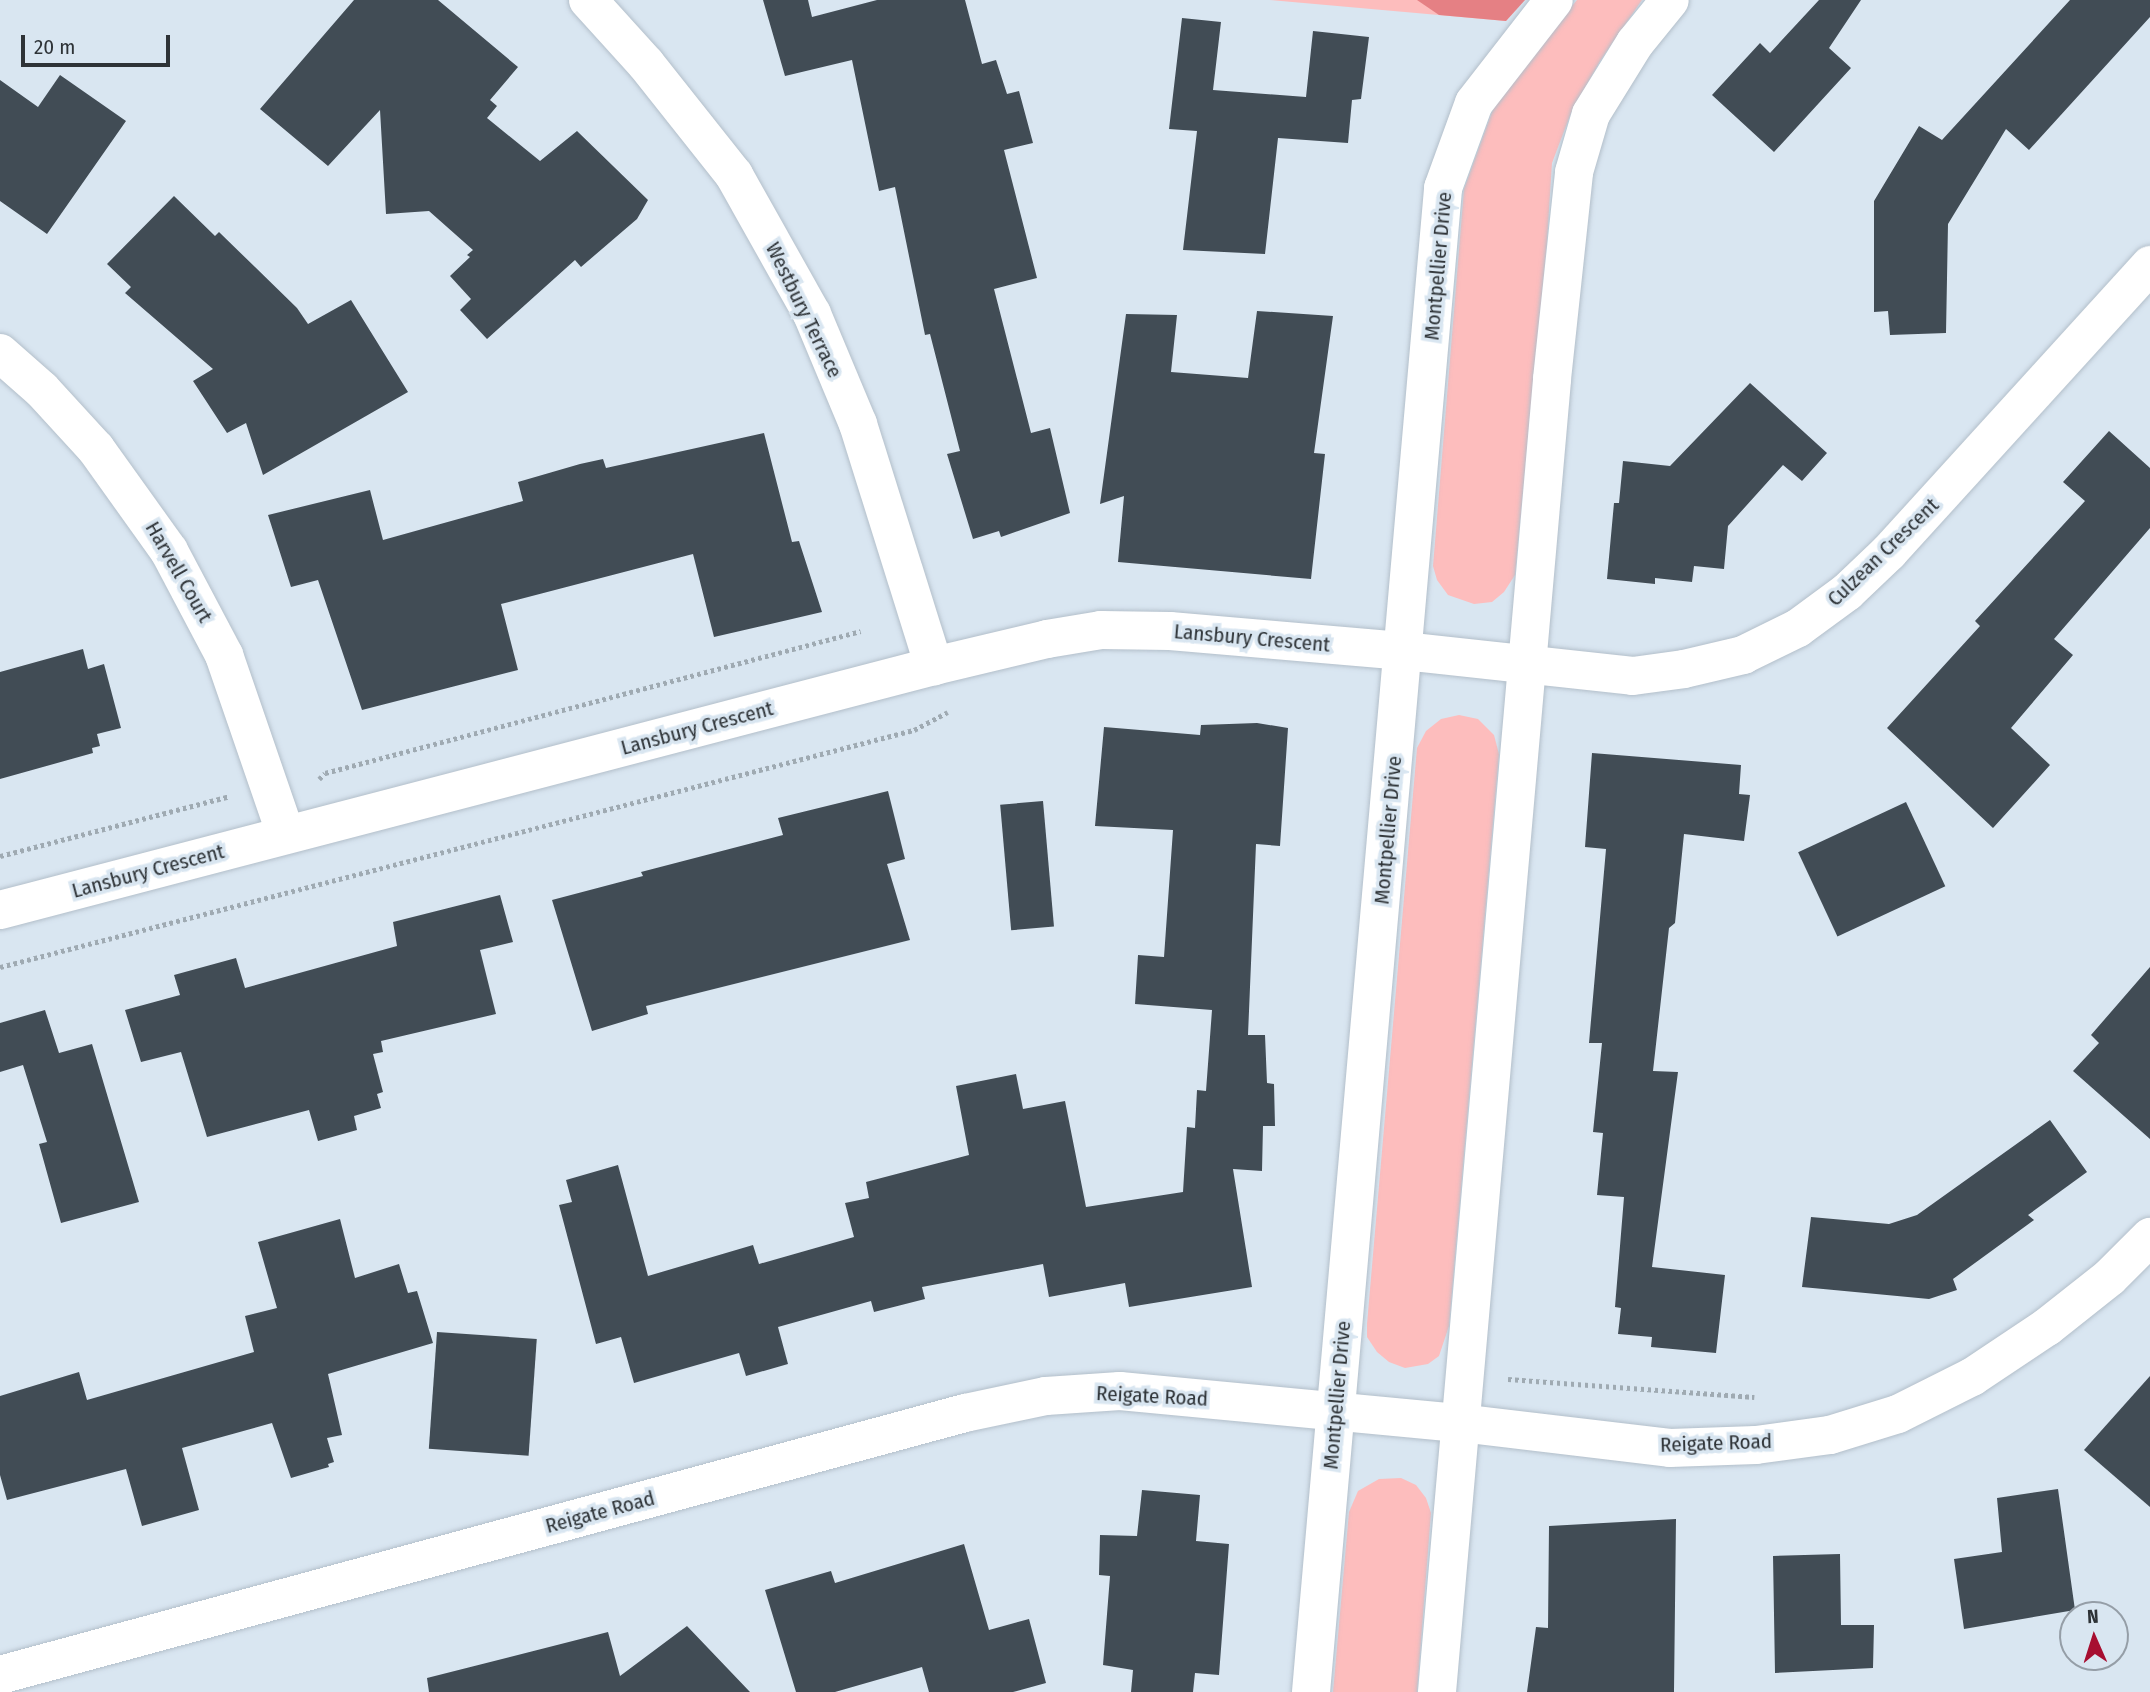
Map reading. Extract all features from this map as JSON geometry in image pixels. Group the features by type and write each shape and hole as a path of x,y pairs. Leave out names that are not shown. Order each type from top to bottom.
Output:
{"street":[{"name":"Westbury Terrace","path":"588,0 646,64 734,175 812,314 858,424 934,666"},
{"name":"Montpellier Drive","path":"1311,1692 1443,188 1474,103 1554,0"},
{"path":"1437,1692 1530,665 1552,379 1574,172 1591,114 1634,43 1670,0"},
{"name":"Culzean Crescent","path":"1404,651 1633,676 1684,669 1743,655 1798,628 1847,592 1889,552 2150,265"},
{"name":"Harvell Court","path":"0,353 42,390 96,449 169,551 224,655 280,818"},
{"name":"Lansbury Crescent","path":"0,910 280,818 1047,639 1101,631 1170,631 1404,651"},
{"name":"Reigate Road","path":"0,1675 965,1413 1046,1395 1120,1391 1335,1410 1461,1411 1670,1448 1756,1445 1830,1434 1898,1414 1972,1377 2047,1327 2110,1277 2150,1237"}],"path":[{"path":"0,856 245,793 280,818 325,773 861,631"},
{"path":"0,967 914,730 960,706"},
{"path":"1461,1411 1510,1379 1757,1397"}],"shaded area":[{"path":"1270,0 1525,0 1506,21"},
{"path":"1417,0 1525,0 1506,21 1439,15"},
{"path":"1577,0 1642,0 1600,61 1571,113 1552,163 1515,575 1504,592 1492,602 1474,604 1448,595 1437,580 1433,566 1464,189 1499,93"},
{"path":"1459,715 1478,719 1494,735 1499,754 1449,1326 1439,1356 1428,1364 1405,1368 1389,1362 1377,1352 1367,1337 1367,1324 1417,748 1426,731 1441,719"},
{"path":"1401,1478 1416,1485 1426,1498 1431,1513 1417,1692 1333,1692 1349,1512 1358,1491 1379,1479"}],"building":[{"path":"354,0 438,0 518,67 490,100 497,106 487,118 540,161 577,131 648,200 637,219 581,267 575,260 487,339 460,310 471,299 450,276 470,257 467,255 473,250 429,211 386,214 380,110 328,166 260,109"},
{"path":"763,0 808,0 812,17 877,0 965,0 982,64 996,60 1007,94 1019,91 1033,143 1004,150 1037,278 994,289 1031,433 1050,428 1070,513 1001,537 999,531 973,539 947,454 960,451 930,334 925,335 895,187 879,191 852,60 785,76"},
{"path":"1819,0 1861,0 1829,48 1851,68 1774,152 1712,95 1760,43 1770,53"},
{"path":"2070,0 2150,0 2150,17 2029,150 2006,129 1948,224 1946,333 1890,335 1888,311 1874,312 1874,201 1919,126 1942,140"},
{"path":"1182,18 1221,22 1213,90 1306,97 1313,31 1369,37 1361,99 1352,100 1348,143 1278,138 1265,254 1183,250 1197,131 1169,129"},
{"path":"60,75 126,121 47,234 0,201 0,80 38,107"},
{"path":"174,196 215,236 219,232 297,308 308,324 351,300 408,392 263,475 246,423 227,433 193,381 213,369 125,293 131,287 107,264"},
{"path":"1257,311 1333,316 1314,453 1325,454 1311,579 1118,562 1124,496 1100,504 1126,314 1177,315 1171,372 1248,378"},
{"path":"1750,383 1827,453 1802,481 1783,465 1728,526 1724,569 1694,566 1692,582 1655,578 1655,584 1607,579 1614,503 1619,503 1623,461 1670,466"},
{"path":"2109,431 2150,468 2150,528 2054,639 2073,655 2011,728 2050,765 1993,828 1887,728 1980,626 1975,621 2085,501 2063,482"},
{"path":"764,433 792,542 799,541 822,612 714,637 693,554 501,604 518,670 362,710 318,580 291,587 268,515 370,490 383,540 523,501 518,482 580,464 603,459 606,468"},
{"path":"83,649 88,669 104,664 121,728 97,734 100,746 92,748 93,753 0,779 0,672"},
{"path":"1257,723 1288,728 1280,846 1256,844 1248,1035 1265,1035 1267,1083 1274,1084 1275,1126 1263,1126 1262,1171 1233,1169 1252,1287 1129,1307 1125,1283 1049,1297 1043,1264 922,1287 925,1299 874,1312 871,1301 778,1327 788,1364 746,1376 739,1353 634,1383 621,1337 596,1344 559,1205 572,1202 566,1180 618,1165 648,1276 753,1245 759,1264 854,1237 845,1203 869,1198 866,1182 969,1155 956,1086 1016,1074 1023,1109 1065,1101 1086,1207 1183,1192 1187,1127 1195,1128 1197,1090 1206,1091 1212,1010 1135,1004 1138,955 1164,957 1173,830 1095,826 1104,727 1200,735 1201,725"},
{"path":"1592,753 1741,765 1739,794 1750,795 1744,841 1684,834 1675,923 1669,928 1653,1071 1678,1072 1652,1267 1725,1275 1716,1353 1651,1347 1652,1337 1618,1334 1621,1308 1615,1307 1624,1197 1597,1195 1603,1133 1593,1132 1602,1043 1589,1043 1606,849 1585,847"},
{"path":"888,791 905,859 887,864 910,940 646,1006 648,1014 592,1031 552,900 643,876 641,872 783,835 778,818"},
{"path":"1043,801 1054,927 1011,930 1000,805"},
{"path":"1906,802 1945,886 1837,937 1798,852"},
{"path":"500,895 513,942 480,950 496,1014 381,1041 383,1052 373,1054 383,1092 377,1094 381,1108 354,1116 357,1130 318,1141 309,1110 207,1137 181,1052 141,1062 125,1010 180,995 174,975 236,958 245,988 397,946 393,922"},
{"path":"2150,967 2150,1139 2073,1071 2099,1043 2091,1035"},
{"path":"45,1010 59,1053 92,1044 139,1202 61,1223 39,1144 47,1142 23,1065 0,1072 0,1023"},
{"path":"2050,1120 2087,1172 2028,1215 2034,1220 1953,1279 1957,1290 1929,1299 1802,1287 1811,1217 1889,1224 1917,1215"},
{"path":"340,1219 355,1278 399,1264 408,1293 417,1291 433,1343 328,1374 342,1435 327,1438 334,1462 328,1464 329,1467 291,1478 272,1423 182,1448 199,1510 142,1526 126,1469 7,1500 0,1475 0,1396 79,1372 87,1400 254,1352 245,1316 277,1308 258,1242"},
{"path":"437,1332 537,1339 529,1456 429,1449"},
{"path":"2150,1376 2150,1507 2084,1450"},
{"path":"2058,1489 2074,1601 2059,1601 2059,1613 1964,1629 1954,1559 2002,1552 1997,1498"},
{"path":"1142,1490 1200,1495 1196,1541 1229,1544 1219,1675 1195,1673 1193,1692 1131,1692 1133,1670 1103,1665 1110,1576 1099,1575 1100,1535 1137,1536"},
{"path":"1676,1519 1674,1692 1527,1692 1536,1627 1548,1628 1549,1526"},
{"path":"964,1544 989,1630 1029,1619 1046,1683 1013,1692 929,1692 922,1667 835,1692 796,1692 765,1590 831,1571 835,1583"},
{"path":"1840,1554 1841,1625 1874,1625 1873,1668 1775,1673 1773,1556"},
{"path":"687,1626 750,1692 429,1692 427,1678 608,1632 620,1676"}]}
